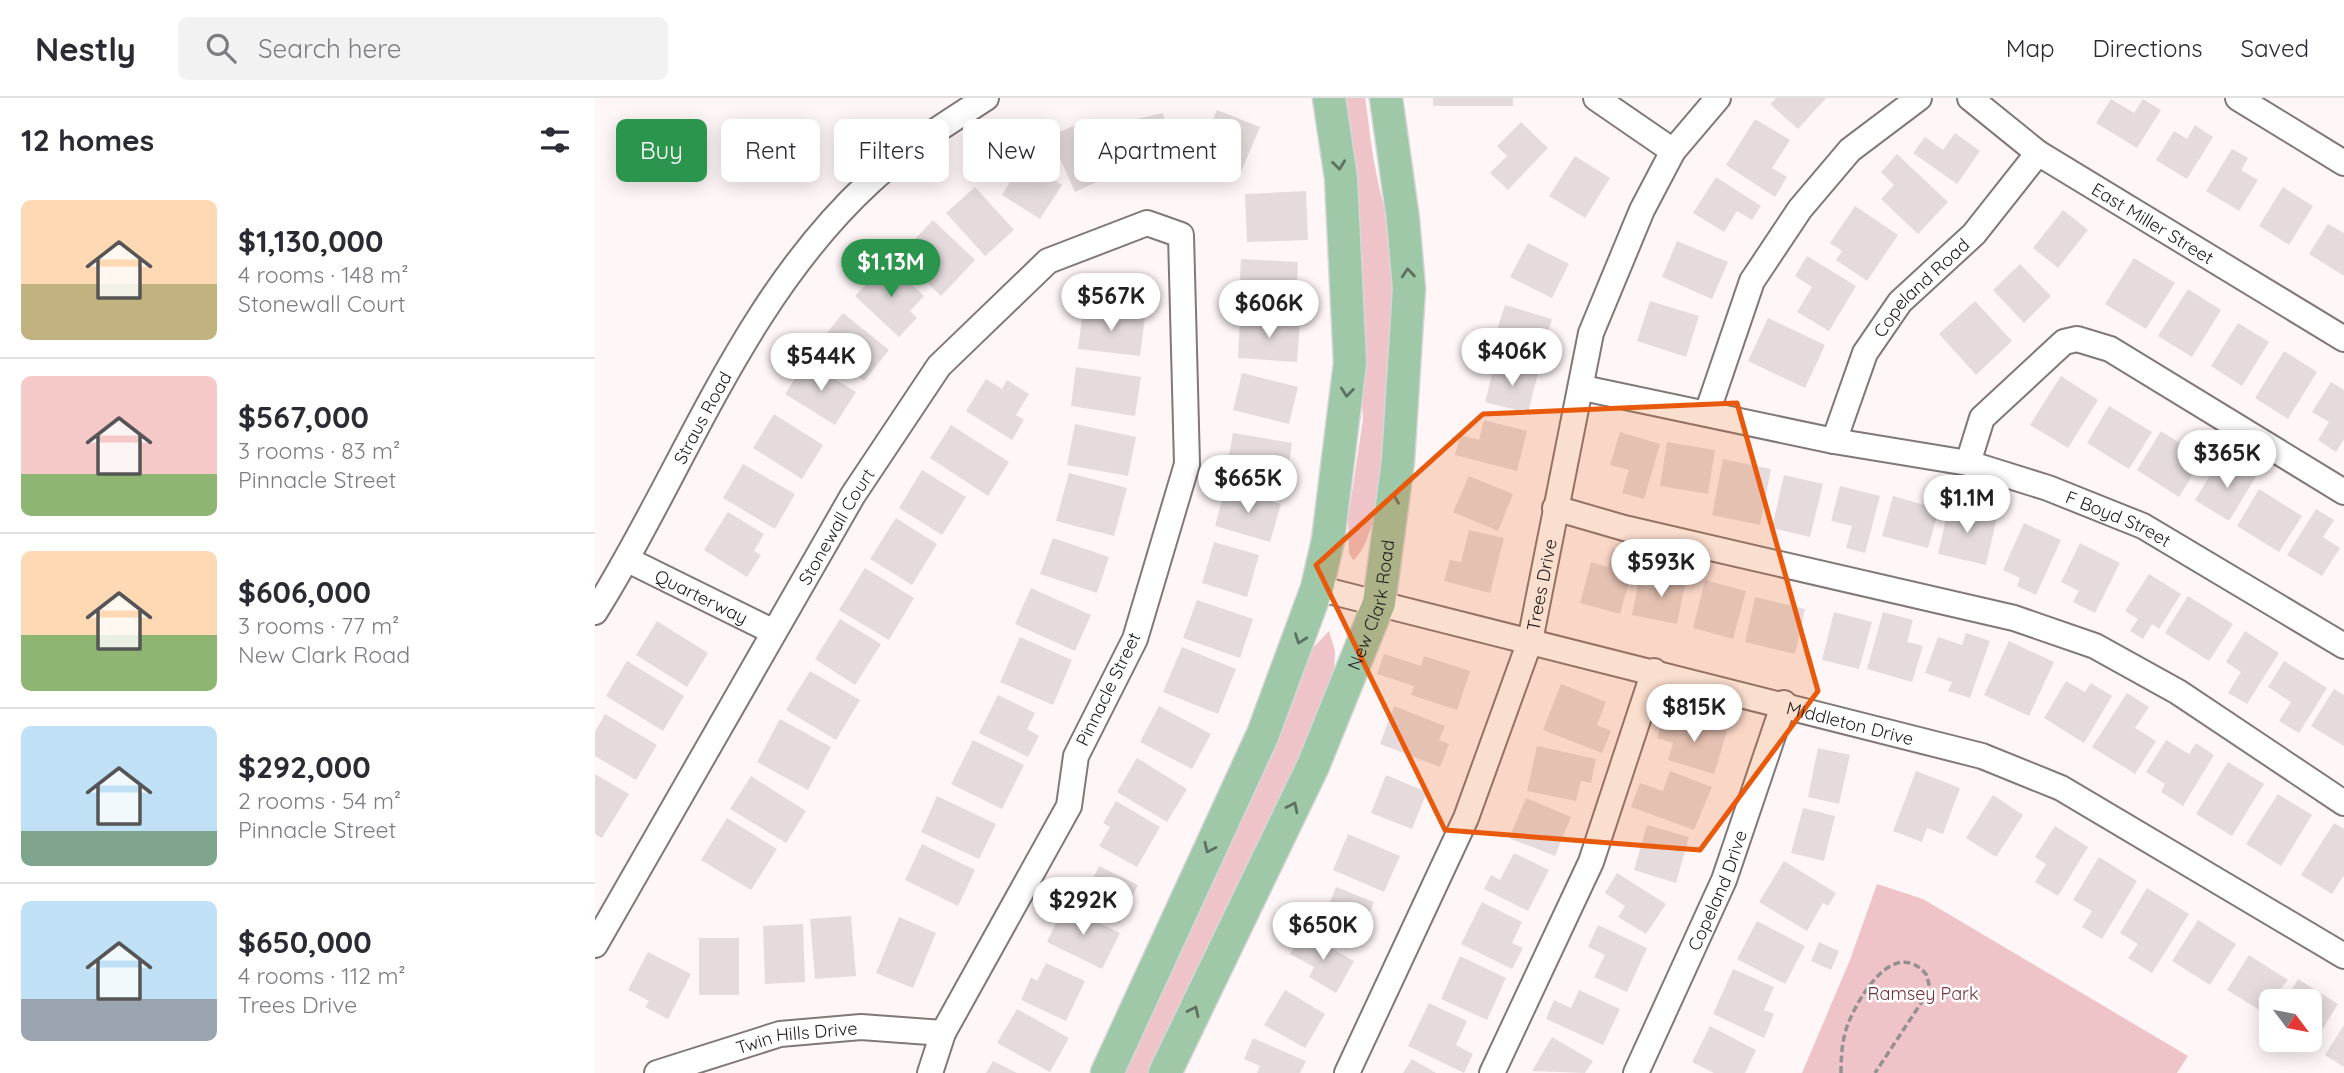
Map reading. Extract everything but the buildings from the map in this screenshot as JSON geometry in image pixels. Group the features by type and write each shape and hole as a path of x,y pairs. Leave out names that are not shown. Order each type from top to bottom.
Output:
{"main road":[{"path":"1107,1073 1263,734 1317,588 1328,540 1350,363 1341,178 1329,98"},
{"name":"New Clark Road","path":"1165,1073 1313,766 1379,603 1398,461 1409,289 1387,98"}],"street":[{"name":"Straus Road","path":"595,612 628,560 709,400 804,253 869,182 912,146 986,98"},
{"path":"1596,98 1673,151"},
{"name":"Trees Drive","path":"1347,1073 1467,818 1530,641 1555,508 1583,388 1591,333 1642,210 1673,151 1718,98"},
{"path":"1707,413 1752,281 1800,209 1850,150 1919,98"},
{"name":"East Miller Street","path":"1970,98 2038,153 2344,338"},
{"path":"2238,98 2344,163"},
{"name":"Copeland Road","path":"1833,441 1865,353 1900,302 1974,234 2038,153"},
{"name":"Stonewall Court","path":"595,945 853,495 939,366 1048,261 1147,223 1181,235"},
{"name":"Pinnacle Street","path":"930,1073 943,1033 1069,806 1076,756 1135,639 1187,464 1181,235"},
{"path":"1968,463 1982,418 2064,342 2077,339 2110,349 2344,492"},
{"name":"F Boyd Street","path":"1583,388 1833,441 1968,463 2048,488 2143,526 2344,646"},
{"path":"1555,508 1623,528 2014,618 2095,646 2178,692 2344,803"},
{"name":"Quarterway","path":"628,560 774,632"},
{"name":"Middleton Drive","path":"1317,588 1784,703 1982,756 2061,788 2344,956"},
{"path":"1492,1073 1591,862 1654,671"},
{"name":"Copeland Drive","path":"1636,1073 1724,880 1784,703"},
{"name":"Twin Hills Drive","path":"657,1073 780,1034 861,1027 943,1033"}],"path":[{"path":"1841,1073 1847,1026 1859,999 1870,982 1889,967 1901,961 1910,961 1926,974 1929,984 1925,997 1875,1073"}],"highlighted area":[{"path":"1737,403 1818,691 1700,850 1445,830 1316,565 1483,414"}],"green space":[{"path":"1341,98 1365,98 1374,163 1389,231 1392,278 1391,364 1383,464 1376,508 1366,541 1353,560 1349,553 1348,519 1363,419"},
{"path":"1329,631 1335,651 1334,673 1311,736 1155,1073 1118,1073 1307,654"},
{"name":"Ramsey Park","path":"1877,884 1923,899 2188,1056 2177,1073 1802,1073 1850,960"}]}
